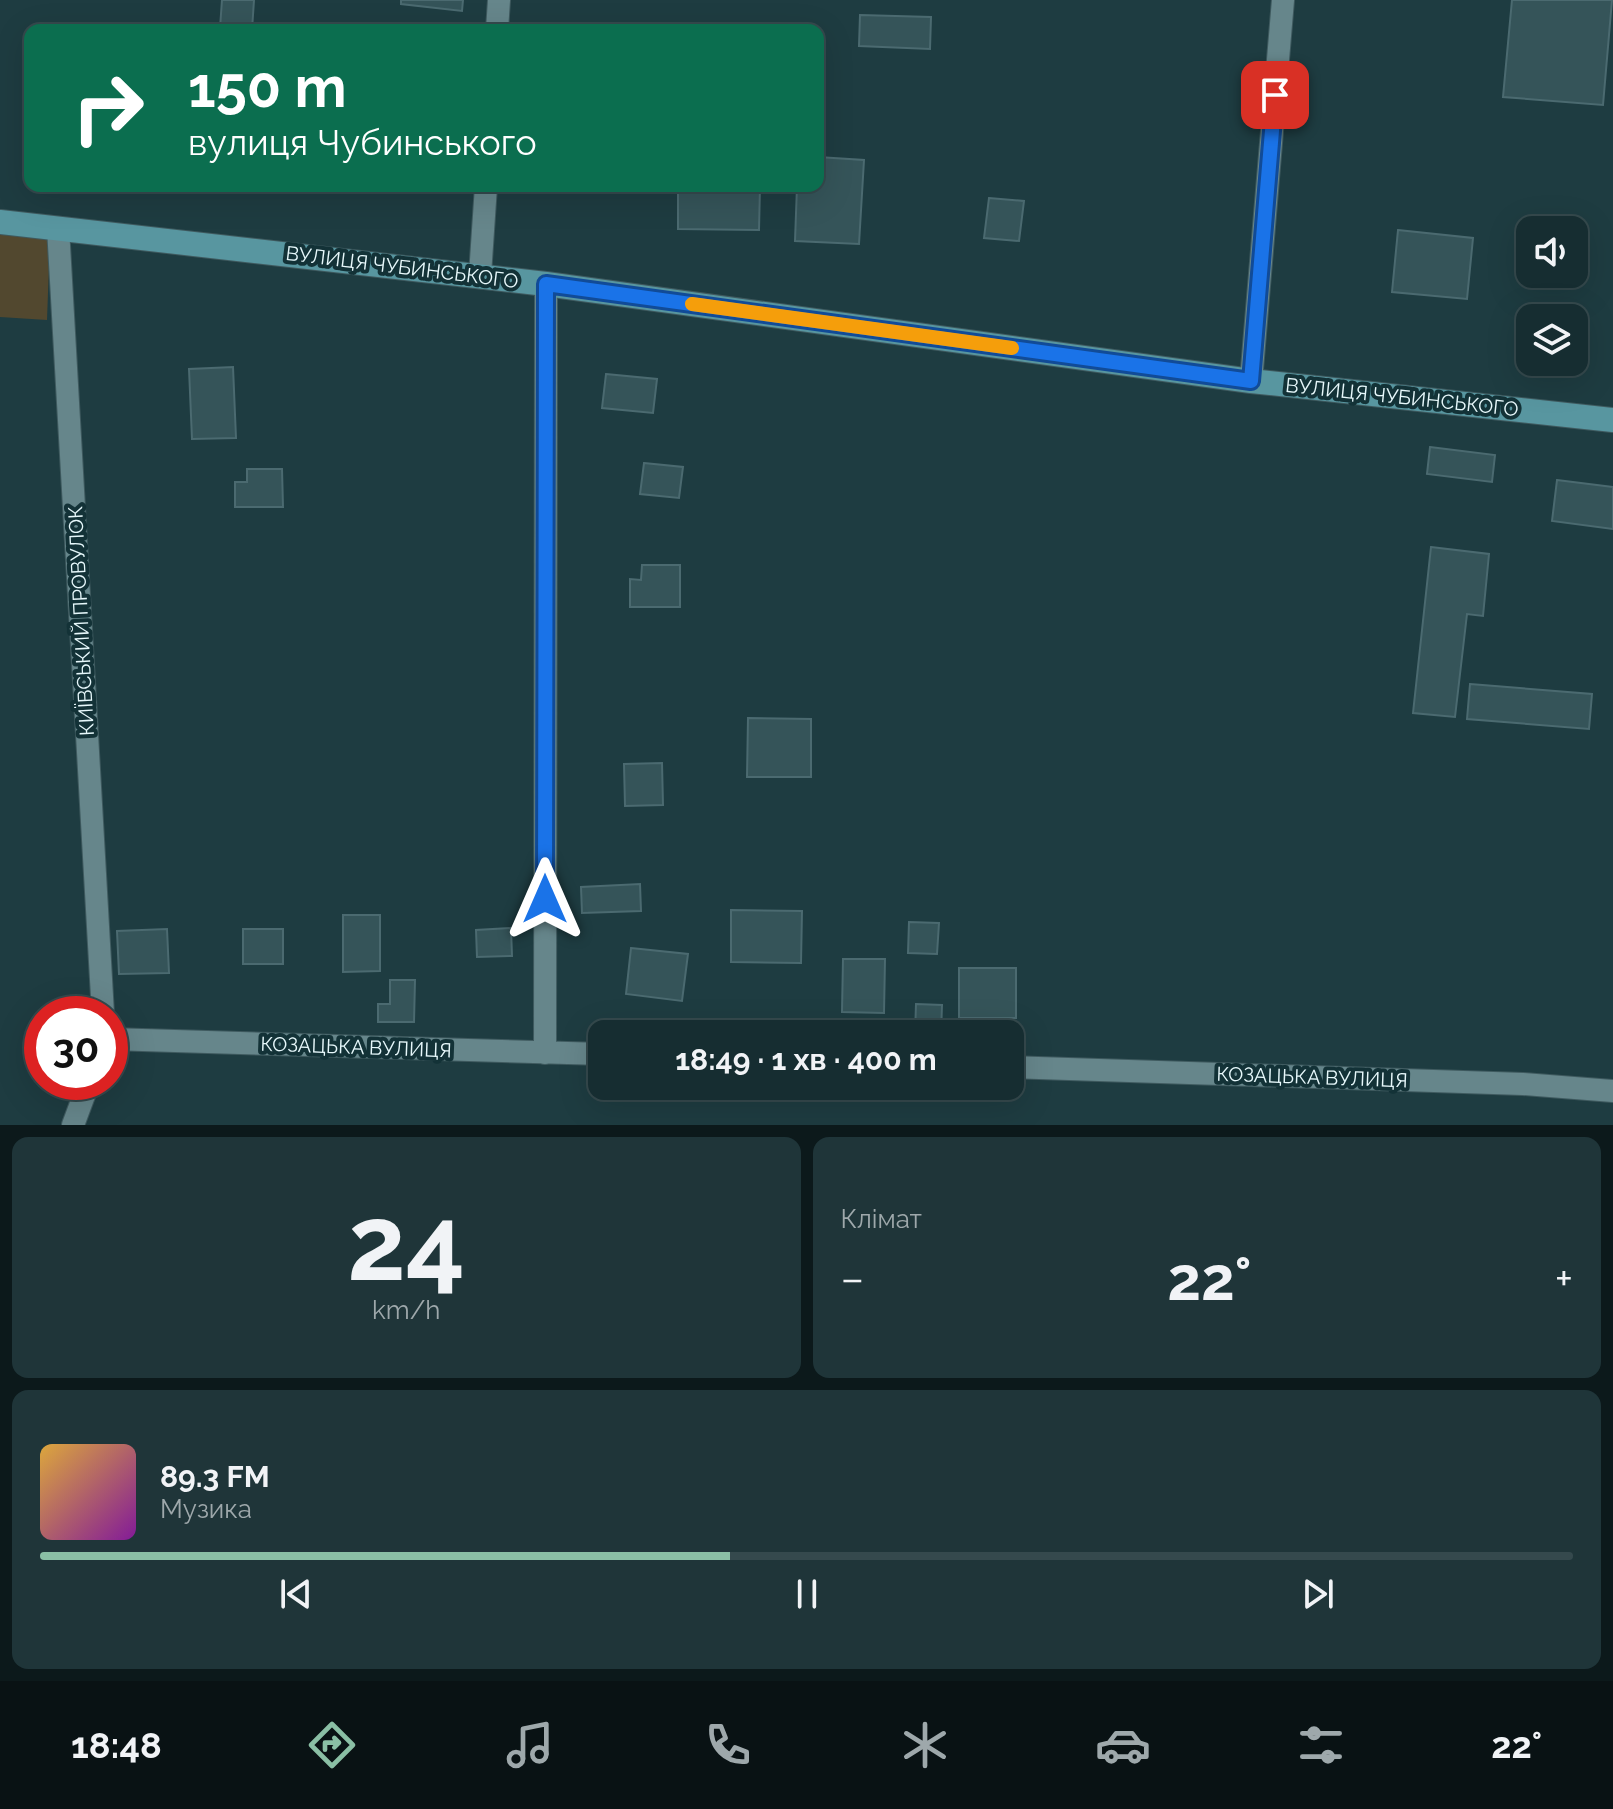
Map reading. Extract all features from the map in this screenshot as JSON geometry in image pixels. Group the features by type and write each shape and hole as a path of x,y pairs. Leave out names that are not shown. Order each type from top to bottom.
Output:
{"street":[{"path":"497,24 499,0"},
{"path":"1251,381 1283,0"},
{"path":"480,275 486,192"},
{"name":"ВУЛИЦЯ ЧУБИНСЬКОГО","path":"0,222 480,275 1251,381 1613,420"},
{"name":"КИЇВСЬКИЙ ПРОВУЛОК","path":"58,228 102,996"},
{"path":"545,1053 546,284"},
{"name":"КОЗАЦЬКА ВУЛИЦЯ","path":"128,1040 588,1054"},
{"name":"КОЗАЦЬКА ВУЛИЦЯ","path":"1024,1067 1523,1084 1613,1091"},
{"path":"73,1125 82,1100"}],"shaded area":[{"path":"0,234 50,240 47,320 0,317"}],"building":[{"path":"222,0 254,0 252,24 220,24"},
{"path":"401,0 463,0 462,11 401,4"},
{"path":"1512,0 1612,0 1603,105 1503,97"},
{"path":"860,15 931,17 930,49 859,46"},
{"path":"824,157 864,160 859,244 795,241 797,192 824,192"},
{"path":"678,192 760,192 759,230 678,229"},
{"path":"989,198 1024,201 1019,241 984,238"},
{"path":"1398,230 1473,238 1467,299 1392,292"},
{"path":"233,367 236,438 192,439 189,369"},
{"path":"606,374 657,379 653,413 602,408"},
{"path":"1430,447 1495,455 1492,482 1427,474"},
{"path":"644,463 683,467 679,498 640,494"},
{"path":"247,469 282,469 283,507 235,507 235,482 247,482"},
{"path":"1557,480 1613,487 1613,529 1552,521"},
{"path":"1431,547 1489,554 1483,616 1467,614 1455,717 1413,713"},
{"path":"642,565 680,565 680,607 630,607 630,579 641,580"},
{"path":"1470,684 1592,694 1589,729 1467,719"},
{"path":"748,718 811,719 811,777 747,777"},
{"path":"662,763 663,805 625,806 624,764"},
{"path":"640,884 641,911 582,913 581,887"},
{"path":"731,910 802,911 801,963 731,962"},
{"path":"343,915 380,915 380,971 343,972"},
{"path":"909,922 939,923 937,954 908,953"},
{"path":"511,928 512,956 477,957 476,930"},
{"path":"167,929 169,973 119,974 117,931"},
{"path":"243,929 283,929 283,964 243,964"},
{"path":"631,948 688,954 682,1001 626,994"},
{"path":"843,959 885,959 884,1013 842,1012"},
{"path":"959,968 1016,968 1016,1018 959,1018"},
{"path":"390,980 415,980 414,1022 378,1022 378,1004 390,1004"},
{"path":"916,1004 942,1005 941,1020 915,1020"}],"slow traffic":[{"path":"692,304 1012,348"}],"route":[{"path":"545,899 546,284 1251,381 1275,95"}]}
